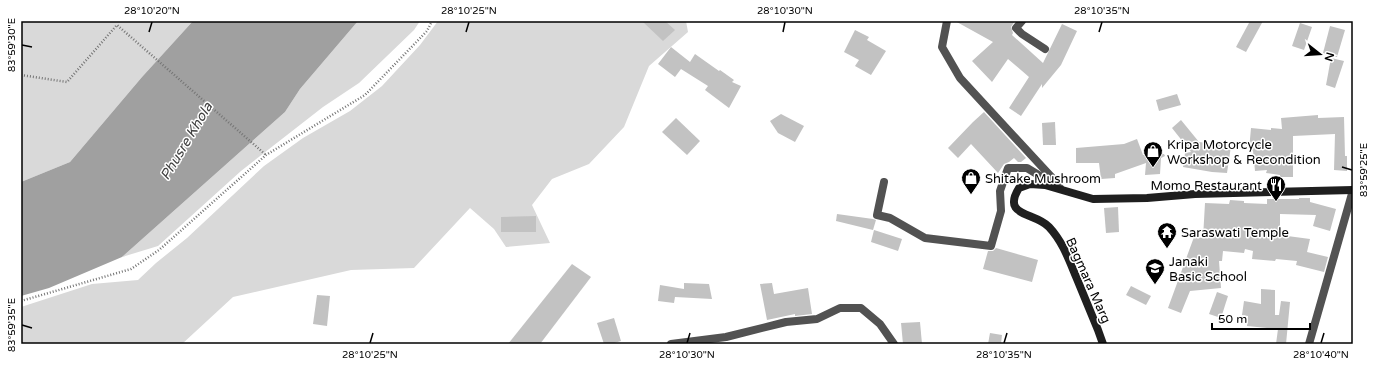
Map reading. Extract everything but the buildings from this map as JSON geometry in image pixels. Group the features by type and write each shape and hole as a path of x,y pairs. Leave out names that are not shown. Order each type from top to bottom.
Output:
{"main road":[{"name":"Bagmara Marg","path":"1103,344 1063,245 1048,226 1038,219 1025,215 1017,210 1013,203 1019,188 1030,184 1045,185 1093,199 1147,198 1195,194 1353,190"}],"street":[{"path":"947,21 942,47 960,78 1063,189"},
{"path":"1022,21 1016,28 1022,34 1045,49"},
{"path":"884,182 877,215 890,218 925,238 991,246 1001,211 1000,191 1008,168 1027,168 1063,189"},
{"path":"1309,344 1353,190"},
{"path":"671,344 726,337 786,322 817,319 840,308 861,308 880,324 894,344"}],"path":[{"path":"21,301 131,269 159,250 266,155 365,95 427,31 432,21"},
{"path":"21,75 67,82 117,25 266,155"}],"shaded area":[{"path":"21,21 193,21 142,77 70,162 21,182"},
{"path":"358,21 420,21 414,30 359,83 323,107 241,171 158,246 122,257 285,112 300,89"},
{"path":"438,21 686,21 688,32 649,66 624,127 589,164 552,179 532,205 550,243 506,247 494,229 470,208 414,268 351,270 233,297 182,344 21,344 21,307 92,284 138,280 187,238 264,166 303,138 350,111 382,86 420,45"}],"water":[{"name":"Phusre Khola","path":"193,21 358,21 300,89 285,112 122,257 49,288 21,296 21,182 70,162 142,77"}],"place":[{"name":"Kripa Motorcycle Workshop & Recondition","path":"1153,168"},
{"name":"Shitake Mushroom","path":"971,195"},
{"name":"Momo Restaurant","path":"1276,202"},
{"name":"Saraswati Temple","path":"1167,249"},
{"name":"Janaki Basic School","path":"1155,285"}]}
